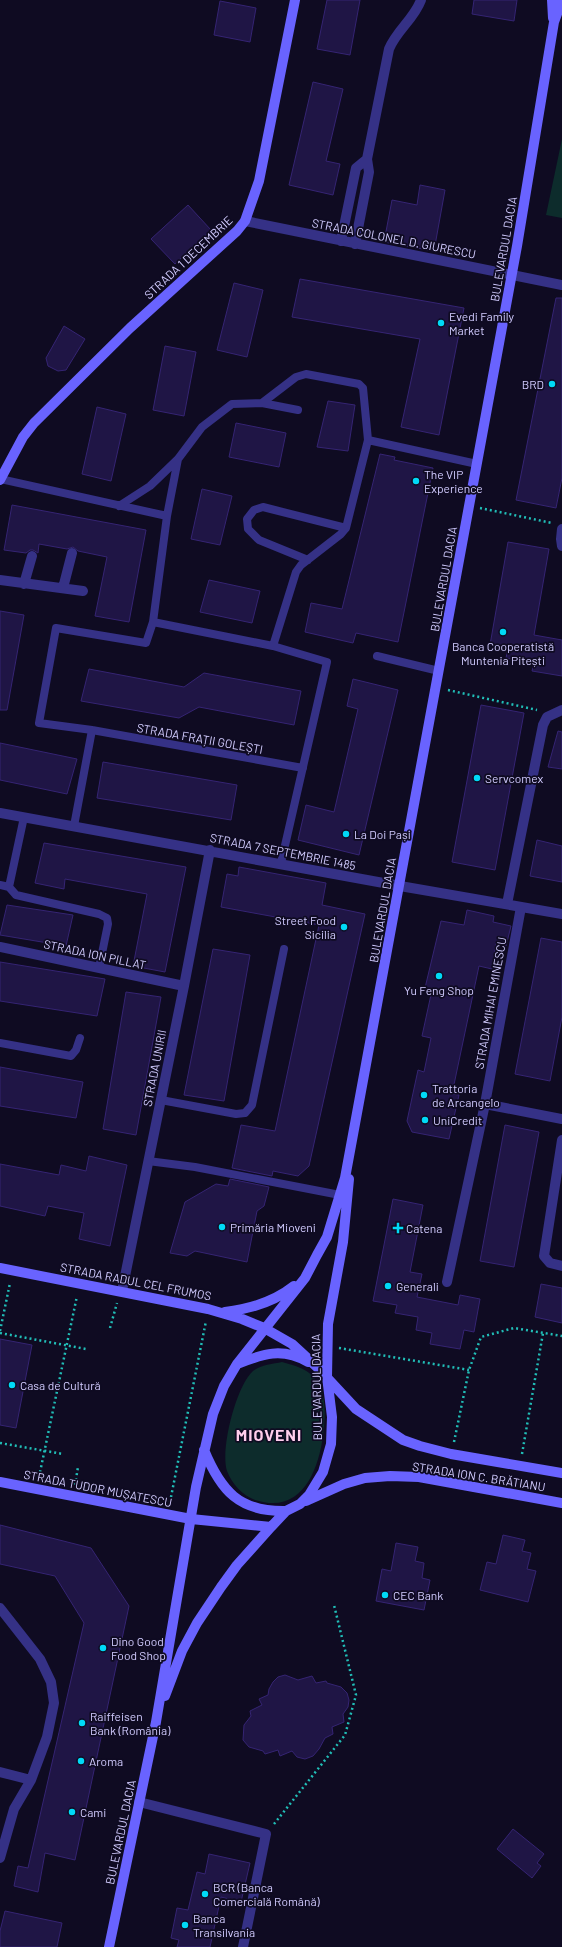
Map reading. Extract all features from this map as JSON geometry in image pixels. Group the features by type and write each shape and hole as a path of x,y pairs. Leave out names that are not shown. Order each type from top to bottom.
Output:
{"main road":[{"name":"STRADA 1 DECEMBRIE","path":"0,479 23,437 34,423 93,363 227,240 245,221 259,181 295,0"},
{"name":"BULEVARDUL DACIA","path":"552,0 554,22"},
{"name":"BULEVARDUL DACIA","path":"109,1947 156,1722 191,1519 204,1450 213,1414 224,1386 237,1364 305,1278 327,1237 340,1195 353,1141 512,275 554,22 562,0"},
{"name":"BULEVARDUL DACIA","path":"156,1722 182,1651 197,1623 237,1565 286,1511 300,1504 309,1495 323,1472 331,1444 332,1417 327,1377 328,1324 343,1242 353,1141"},
{"name":"STRADA RADUL CEL FRUMOS","path":"0,1268 222,1312 264,1328 292,1344 317,1367"},
{"path":"222,1312 245,1309 267,1302 287,1292 305,1278"},
{"path":"237,1364 266,1354 283,1353 302,1358 317,1367"},
{"name":"STRADA ION C. BRĂTIANU","path":"317,1367 356,1409 403,1440 451,1454 562,1473"},
{"path":"204,1450 218,1480 233,1496 251,1507 266,1512 286,1511"},
{"name":"STRADA ION C. BRĂTIANU","path":"300,1504 344,1484 365,1478 390,1476 420,1477 562,1503"},
{"name":"STRADA TUDOR MUȘATESCU","path":"0,1482 191,1519 271,1527"}],"street":[{"path":"355,244 369,172 366,159 389,49 394,36 417,10 421,0"},
{"path":"341,240 356,168 366,159"},
{"name":"STRADA COLONEL D. GIURESCU","path":"245,221 562,285"},
{"path":"558,527 562,546"},
{"path":"63,588 72,553"},
{"path":"24,584 32,556"},
{"path":"0,580 83,591"},
{"path":"507,904 543,725 547,717 557,712"},
{"name":"STRADA 7 SEPTEMBRIE 1485","path":"0,813 562,914"},
{"name":"STRADA UNIRII","path":"122,1291 210,850"},
{"name":"STRADA MIHAI EMINESCU","path":"447,1282 485,1104 521,907"},
{"name":"STRADA ION PILLAT","path":"0,947 184,986"},
{"path":"485,1104 562,1119"},
{"path":"562,1140 544,1256 550,1264 562,1266"},
{"path":"0,1608 40,1659 52,1682 54,1703 47,1737 31,1780 14,1810 0,1858"},
{"path":"0,1772 31,1780"},
{"path":"139,1802 266,1834 243,1947"}],"lane":[{"path":"262,403 296,377 306,374 358,384 363,388 368,440 346,528 341,534 308,560 296,572 273,646"},
{"name":"STRADA FRAȚII GOLEȘTI","path":"298,410 262,403 232,404 202,427 178,459 167,516 153,622 146,643 56,628 38,723 92,730 303,768"},
{"path":"368,440 477,464"},
{"path":"119,506 150,486 178,459"},
{"path":"0,479 167,516"},
{"path":"308,560 260,540 248,529 247,519 254,510 263,507 346,528"},
{"path":"153,622 273,646 327,662 281,863"},
{"path":"377,656 439,671"},
{"path":"74,826 92,730"},
{"path":"9,887 24,817"},
{"path":"0,885 9,887 16,895 99,914 107,918 108,924 99,968"},
{"path":"161,1100 236,1114 245,1113 252,1105 284,949"},
{"path":"0,1043 71,1056 76,1050 80,1038"},
{"path":"148,1162 195,1167 340,1195"}],"path":[{"path":"469,506 558,527"},
{"path":"436,687 557,712"},
{"path":"13,1270 0,1332 86,1349"},
{"path":"37,1489 79,1283"},
{"path":"110,1328 122,1291"},
{"path":"168,1514 208,1309"},
{"path":"451,1454 469,1370 481,1337 514,1328 562,1336"},
{"path":"520,1466 543,1333"},
{"path":"327,1346 469,1370"},
{"path":"0,1444 63,1454"},
{"path":"73,1495 78,1467"},
{"path":"266,1834 345,1735 349,1722 356,1695 334,1605"}],"green space":[{"path":"562,139 562,218 546,215"},
{"path":"282,1362 307,1371 318,1383 323,1396 325,1409 323,1436 317,1463 304,1487 295,1496 284,1501 271,1503 255,1500 242,1492 235,1485 227,1471 225,1461 228,1434 235,1404 247,1379 253,1371 259,1367"}],"building":[{"path":"327,0 360,0 350,55 317,49"},
{"path":"474,0 517,0 514,21 472,14"},
{"path":"220,1 256,8 250,42 214,35"},
{"path":"313,82 343,89 326,161 340,164 333,195 289,185"},
{"path":"420,185 445,190 434,251 384,242 392,200 417,205"},
{"path":"188,205 211,230 175,264 151,239"},
{"path":"300,279 464,308 439,435 401,427 420,339 292,317"},
{"path":"234,283 263,290 247,357 217,350"},
{"path":"556,298 562,298 562,478 556,508 516,500"},
{"path":"64,326 85,339 66,370 58,371 48,366 46,358"},
{"path":"165,346 196,352 184,416 153,410"},
{"path":"328,401 355,405 348,451 317,447"},
{"path":"97,407 126,414 111,481 82,474"},
{"path":"236,423 286,433 279,467 229,457"},
{"path":"380,454 395,457 394,460 433,468 398,642 356,633 353,643 305,632 311,603 342,609"},
{"path":"202,489 232,496 220,545 191,539"},
{"path":"12,505 146,530 129,622 95,616 107,557 78,551 73,547 67,549 39,544 38,553 33,550 26,553 4,550"},
{"path":"508,542 549,549 534,635 562,640 562,676 532,671 534,663 506,658 508,648 490,645"},
{"path":"209,580 260,591 252,623 200,612"},
{"path":"0,611 24,615 7,710 0,710"},
{"path":"89,669 184,687 204,673 301,691 294,725 199,707 179,718 81,701"},
{"path":"353,679 398,690 359,855 298,840 306,805 334,812 358,709 347,706"},
{"path":"481,705 524,713 495,870 452,862"},
{"path":"558,731 562,732 562,769 548,767"},
{"path":"0,743 77,759 67,794 0,780"},
{"path":"103,762 237,785 231,820 97,798"},
{"path":"537,840 562,846 562,882 530,876"},
{"path":"44,843 186,867 165,972 133,966 147,894 65,879 64,889 35,883"},
{"path":"239,867 326,883 322,905 365,914 309,1166 298,1176 273,1171 272,1176 232,1168 241,1125 275,1131 319,925 221,907 227,874 238,876"},
{"path":"7,905 73,915 66,946 0,935"},
{"path":"467,910 494,916 493,922 511,926 506,946 496,943 492,969 479,966 452,1094 459,1095 449,1139 412,1132 407,1121 418,1070 424,1072 431,1038 422,1036 432,990 425,988 441,921 464,925"},
{"path":"541,938 562,942 562,1017 550,1081 515,1074"},
{"path":"213,949 250,955 224,1101 184,1095"},
{"path":"0,962 105,979 97,1016 0,1001"},
{"path":"126,992 161,997 136,1135 103,1129"},
{"path":"0,1067 83,1082 76,1118 0,1106"},
{"path":"505,1125 539,1132 514,1267 480,1261"},
{"path":"89,1156 127,1165 110,1246 79,1239 84,1213 48,1206 45,1216 0,1206 0,1164 59,1175 61,1165 86,1171"},
{"path":"230,1179 269,1187 264,1206 257,1211 247,1262 195,1251 187,1256 170,1253 185,1202 216,1184 228,1186"},
{"path":"393,1199 423,1205 410,1272 422,1274 417,1297 458,1305 460,1295 480,1299 474,1332 464,1330 460,1349 430,1344 432,1333 416,1330 418,1317 395,1313 397,1305 373,1301"},
{"path":"541,1284 562,1288 562,1323 535,1317"},
{"name":"Casa de Cultură","path":"0,1339 32,1345 16,1428 0,1425"},
{"path":"0,1525 91,1548 129,1606 75,1860 45,1853 38,1892 14,1886 18,1866 28,1868 84,1623 55,1576 0,1564"},
{"path":"503,1535 525,1540 522,1551 531,1553 527,1569 536,1571 528,1602 480,1590 487,1562 496,1564"},
{"path":"396,1543 418,1547 415,1561 424,1563 422,1578 430,1580 424,1610 376,1601 382,1569 391,1571"},
{"path":"285,1675 298,1680 312,1676 316,1683 326,1681 327,1683 341,1687 347,1693 349,1700 348,1707 343,1714 344,1722 332,1727 333,1734 325,1738 313,1756 305,1759 297,1757 292,1751 280,1756 278,1750 265,1754 263,1751 249,1747 243,1740 244,1725 251,1716 250,1711 262,1705 259,1699 268,1695 269,1689 278,1677"},
{"path":"513,1829 544,1854 537,1863 541,1866 532,1878 497,1849"},
{"path":"209,1854 250,1863 241,1902 221,1897 210,1947 177,1947 179,1940 171,1938 177,1908 188,1910 197,1872 205,1874"},
{"path":"5,1911 62,1923 57,1947 0,1947 0,1931"}],"place":[{"name":"Evedi Family Market","path":"441,323"},
{"name":"BRD","path":"552,384"},
{"name":"The VIP Experience","path":"416,481"},
{"name":"Banca Cooperatistă Muntenia Pitești","path":"503,632"},
{"name":"Servcomex","path":"477,778"},
{"name":"La Doi Pași","path":"346,834"},
{"name":"Street Food Sicilia","path":"344,927"},
{"name":"Yu Feng Shop","path":"439,976"},
{"name":"Trattoria de Arcangelo","path":"424,1095"},
{"name":"UniCredit","path":"425,1120"},
{"name":"Primăria Mioveni","path":"222,1227"},
{"name":"Catena","path":"398,1228"},
{"name":"Generali","path":"388,1286"},
{"name":"Casa de Cultură","path":"12,1385"},
{"name":"CEC Bank","path":"385,1595"},
{"name":"Dino Good Food Shop","path":"103,1648"},
{"name":"Raiffeisen Bank (România)","path":"82,1723"},
{"name":"Aroma","path":"81,1761"},
{"name":"Cami","path":"72,1812"},
{"name":"BCR (Banca Comercială Română)","path":"205,1894"},
{"name":"Banca Transilvania","path":"185,1925"}],"district":[{"name":"MIOVENI","path":"269,1434"}]}
